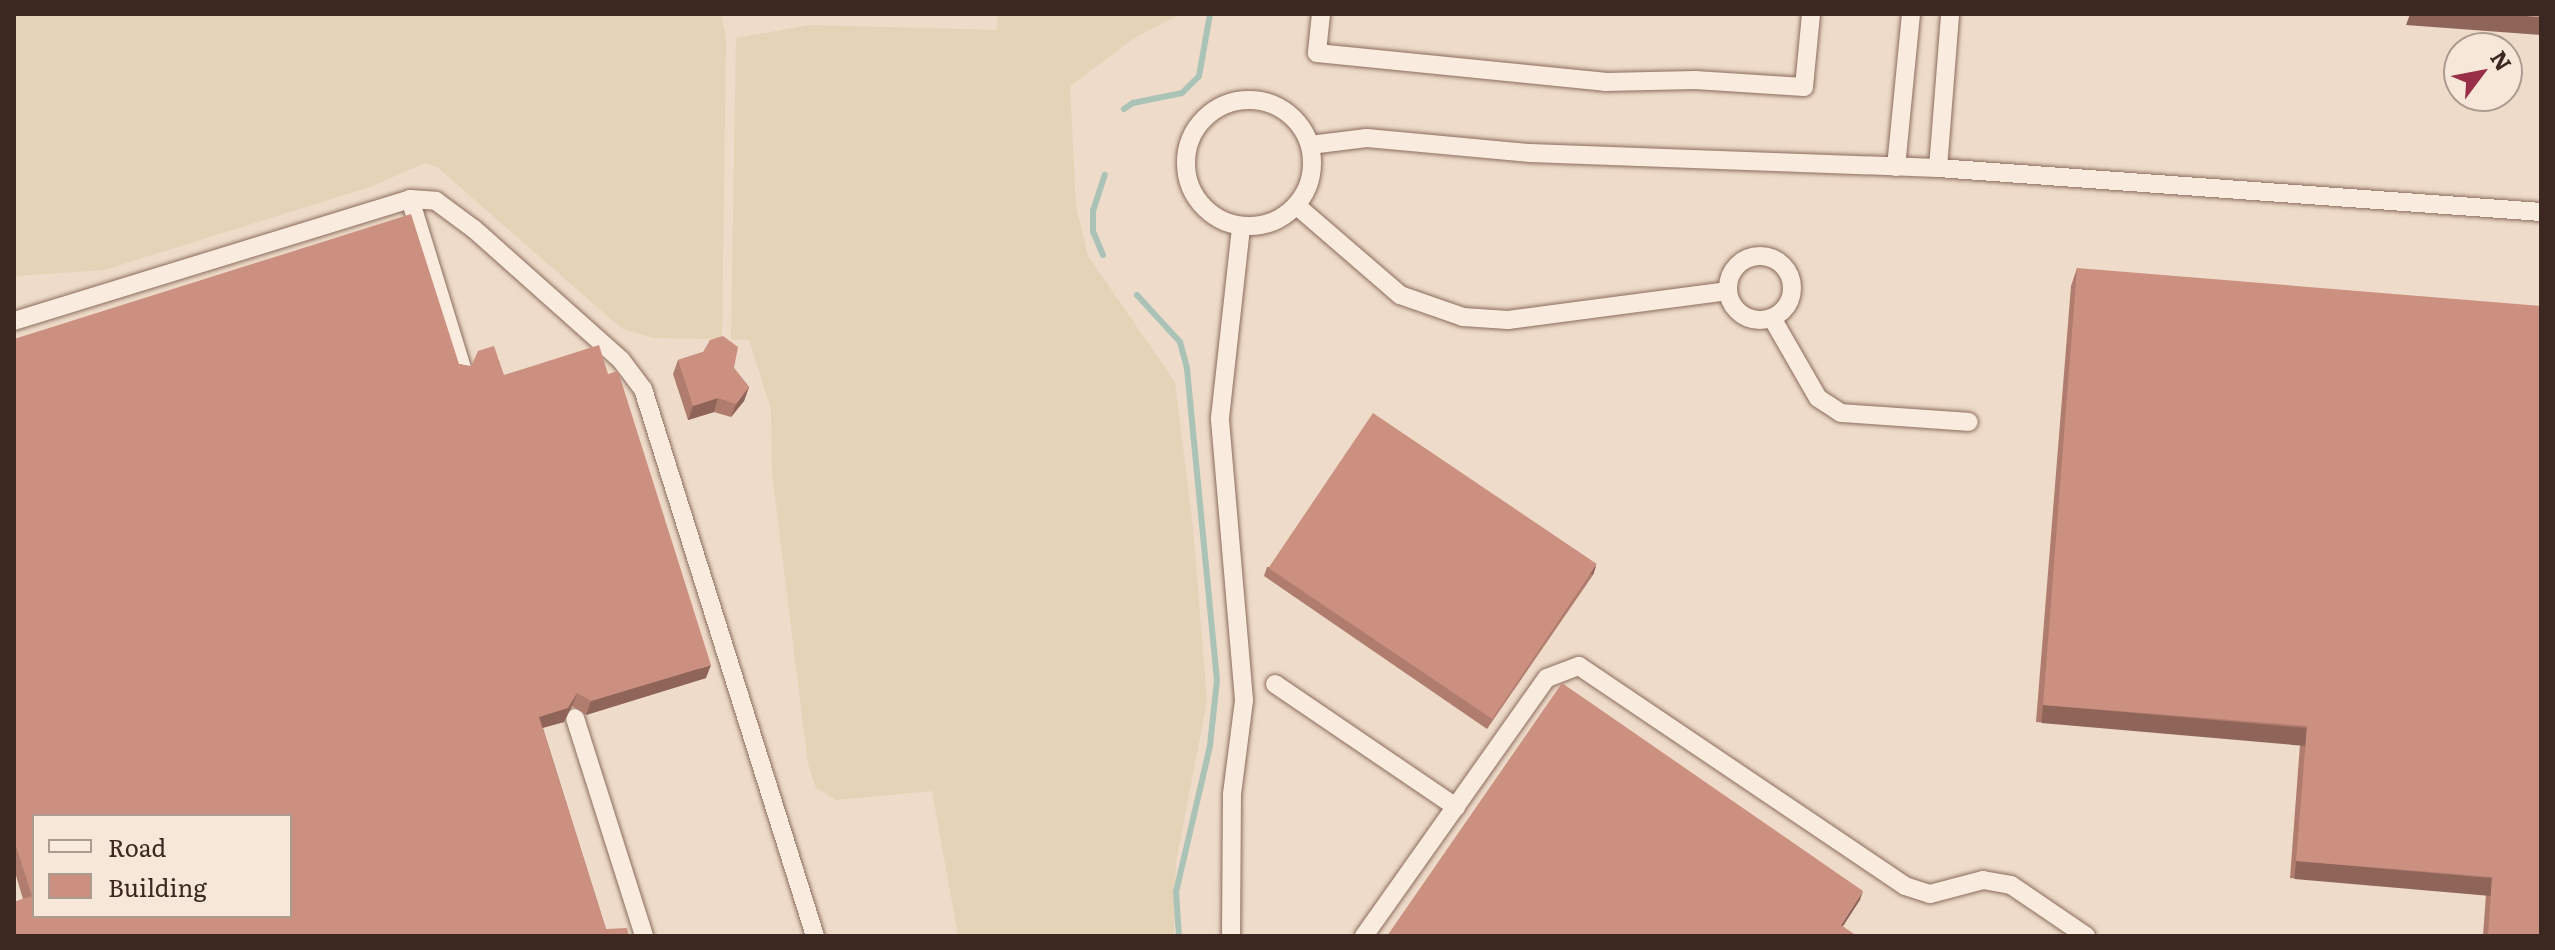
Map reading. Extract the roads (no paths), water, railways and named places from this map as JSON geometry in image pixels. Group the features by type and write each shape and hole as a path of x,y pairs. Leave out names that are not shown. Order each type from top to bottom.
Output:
{"street":[{"path":"1321,14 1317,53 1605,82 1695,80 1804,87 1811,14"},
{"path":"1896,167 1911,14"},
{"path":"1938,168 1950,14"},
{"path":"1253,99 1289,113 1310,145 1313,167 1297,206 1281,219 1241,227 1213,216 1190,187 1186,155 1198,125 1213,110 1253,99"},
{"path":"1310,145 1367,138 1530,153 1938,168 2541,212"},
{"path":"410,199 462,368"},
{"path":"14,321 410,199 436,201 474,229 621,360 643,389 815,936"},
{"path":"1297,206 1400,295 1463,317 1508,320 1728,291"},
{"path":"1231,936 1232,794 1244,700 1220,418 1241,227"},
{"path":"1759,256 1778,262 1792,289 1785,309 1772,318 1745,317 1728,291 1739,263 1759,256"},
{"path":"1772,318 1818,398 1841,413 1969,422"},
{"path":"1364,936 1547,678 1579,666 1905,886 1930,894 1983,880 2011,885 2086,936"},
{"path":"1275,684 1456,807"},
{"path":"575,718 644,936"}],"waterway":[{"path":"1124,109 1133,103 1182,93 1199,76 1210,14"},
{"path":"1103,255 1093,232 1093,211 1105,175"},
{"path":"1137,295 1180,342 1187,369 1217,680 1210,746 1176,892 1179,936"}]}
